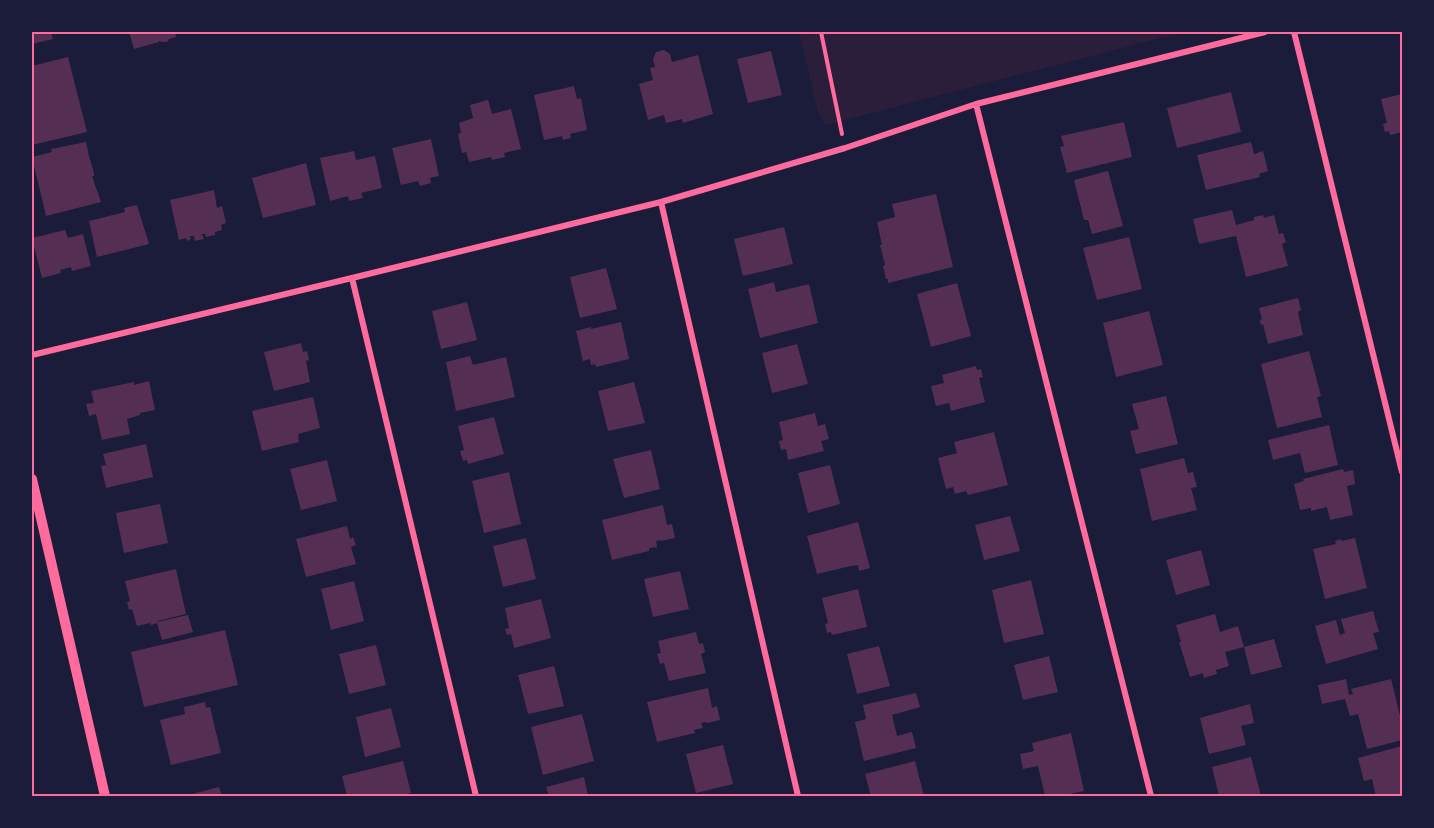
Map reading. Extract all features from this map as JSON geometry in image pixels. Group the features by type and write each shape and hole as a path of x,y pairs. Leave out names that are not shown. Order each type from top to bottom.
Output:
{"street":[{"path":"32,355 661,201 844,148 976,104 1265,32"},
{"path":"1294,32 1402,472"},
{"path":"976,104 1150,796"},
{"path":"661,201 798,796"},
{"path":"352,278 476,796"},
{"path":"32,479 105,796"}],"path":[{"path":"821,32 844,148"}],"shaded area":[{"path":"799,32 1184,32 825,125 818,112"}],"building":[{"path":"32,32 51,32 53,39 32,44"},
{"path":"129,32 175,32 176,37 167,42 159,41 134,49"},
{"path":"664,50 670,54 672,62 698,55 713,114 683,123 682,119 666,123 664,115 648,120 639,84 653,80 650,68 655,67 653,59 656,52"},
{"path":"771,51 782,95 748,103 737,59"},
{"path":"68,57 87,132 32,145 32,66"},
{"path":"574,86 577,99 581,98 587,130 570,134 571,138 563,140 562,136 544,140 534,95"},
{"path":"1231,92 1241,132 1177,148 1167,108"},
{"path":"1402,94 1402,132 1390,135 1389,131 1385,132 1383,124 1387,123 1381,99"},
{"path":"488,100 492,114 511,109 521,149 504,153 505,157 492,160 491,157 469,162 466,152 462,153 458,134 461,133 459,123 473,118 470,105"},
{"path":"1124,122 1132,157 1067,173 1060,147 1064,146 1061,136"},
{"path":"431,139 439,176 430,178 431,183 420,186 418,181 401,185 392,148"},
{"path":"86,142 94,173 92,176 101,202 46,216 32,157 52,152 51,149"},
{"path":"1251,142 1254,154 1263,151 1268,171 1259,174 1260,177 1206,190 1197,155"},
{"path":"354,151 356,160 375,156 382,188 361,193 363,198 349,201 348,196 330,201 320,158"},
{"path":"306,163 316,205 263,218 252,178"},
{"path":"1108,171 1123,226 1092,234 1088,220 1084,220 1074,180"},
{"path":"214,190 217,208 222,206 226,223 221,225 222,230 206,237 202,234 204,239 195,241 194,236 190,236 191,239 187,241 186,238 179,240 170,200"},
{"path":"936,194 953,267 888,283 883,266 885,265 877,222 895,217 892,204"},
{"path":"137,205 149,244 97,257 89,221 125,212 124,208"},
{"path":"1232,210 1236,225 1254,220 1254,217 1263,215 1264,218 1274,215 1279,234 1283,233 1286,242 1282,244 1288,266 1246,277 1236,236 1199,244 1193,219"},
{"path":"784,227 793,264 743,276 734,239"},
{"path":"65,230 68,238 83,234 91,266 72,271 71,267 60,270 61,273 42,278 32,238"},
{"path":"1129,237 1142,289 1097,300 1083,248"},
{"path":"606,268 617,309 580,318 570,277"},
{"path":"774,282 776,292 809,284 818,323 760,338 748,289"},
{"path":"957,283 971,336 931,347 917,294"},
{"path":"1298,298 1301,310 1298,312 1303,335 1268,344 1263,324 1261,325 1259,308"},
{"path":"467,302 477,340 441,349 432,311"},
{"path":"1149,311 1163,365 1116,377 1103,323"},
{"path":"621,322 629,359 596,367 595,364 591,365 590,359 583,361 576,331"},
{"path":"301,343 303,352 307,351 309,360 306,361 310,382 274,391 264,352"},
{"path":"797,344 808,384 772,393 762,353"},
{"path":"1309,351 1321,396 1317,397 1322,417 1277,428 1261,364"},
{"path":"470,356 473,365 506,357 515,397 456,411 446,362"},
{"path":"976,366 977,370 981,369 983,377 979,378 985,402 951,411 949,403 936,406 931,386 944,383 942,375"},
{"path":"149,381 155,410 127,419 130,434 102,440 96,414 89,416 86,404 94,403 91,391"},
{"path":"634,382 645,423 608,431 598,391"},
{"path":"1166,396 1178,444 1136,454 1130,431 1139,429 1132,404"},
{"path":"313,397 320,428 298,434 299,442 262,451 252,411"},
{"path":"815,413 818,426 825,424 829,439 821,441 824,451 788,460 786,449 781,450 779,441 783,440 779,422"},
{"path":"494,417 504,454 468,464 467,460 463,461 460,451 464,450 458,426"},
{"path":"1329,425 1338,465 1305,473 1300,453 1273,460 1268,440"},
{"path":"994,432 1008,485 968,495 966,491 955,494 953,487 946,489 938,458 957,453 954,442"},
{"path":"146,444 153,477 106,488 101,466 106,465 103,454"},
{"path":"651,450 660,489 624,498 613,459"},
{"path":"1184,458 1188,473 1193,472 1197,487 1191,488 1197,510 1152,521 1140,469"},
{"path":"327,460 337,501 301,510 290,469"},
{"path":"830,465 840,504 808,513 798,473"},
{"path":"1343,469 1344,472 1353,470 1355,484 1347,486 1353,515 1330,520 1327,507 1311,511 1311,508 1300,510 1294,484 1304,481 1303,479"},
{"path":"509,472 521,524 484,533 472,481"},
{"path":"160,504 168,543 124,553 116,513"},
{"path":"663,505 667,525 672,524 675,538 656,541 657,547 649,548 649,551 612,560 602,520"},
{"path":"1010,516 1020,551 984,560 975,525"},
{"path":"858,522 870,568 859,571 858,565 817,574 807,536"},
{"path":"347,526 350,539 353,537 356,545 351,547 356,564 306,577 296,539"},
{"path":"526,538 536,579 503,587 493,546"},
{"path":"1355,538 1367,588 1325,599 1313,549 1336,544 1335,541 1341,539 1341,541"},
{"path":"1201,550 1210,585 1176,595 1166,560"},
{"path":"176,569 186,614 158,622 188,615 193,632 162,640 157,623 137,626 132,609 129,610 127,602 130,601 125,581"},
{"path":"680,571 689,609 653,617 644,579"},
{"path":"1031,580 1044,634 1004,643 992,590"},
{"path":"354,581 364,621 331,630 321,589"},
{"path":"858,589 867,627 832,635 831,632 827,633 825,624 828,623 822,598"},
{"path":"541,599 551,638 514,648 511,634 507,635 505,629 509,628 505,608"},
{"path":"1373,611 1379,632 1373,633 1378,649 1326,664 1315,626 1336,620 1340,635 1345,633 1341,619"},
{"path":"1215,614 1220,632 1238,626 1244,647 1225,652 1229,666 1216,670 1217,674 1204,678 1203,673 1190,677 1176,625"},
{"path":"225,630 238,685 144,707 131,652"},
{"path":"696,632 699,644 703,643 705,652 701,654 706,673 669,681 664,663 660,664 657,654 661,653 658,641"},
{"path":"1274,639 1282,667 1251,675 1244,647"},
{"path":"376,645 386,685 349,694 339,654"},
{"path":"879,646 890,686 857,694 847,654"},
{"path":"1049,656 1058,692 1023,700 1014,665"},
{"path":"554,666 564,706 528,714 518,675"},
{"path":"1346,679 1349,695 1353,694 1351,689 1391,679 1402,724 1402,740 1367,749 1358,714 1350,716 1345,699 1322,704 1318,685"},
{"path":"708,688 712,708 717,706 720,720 701,723 703,728 694,730 695,733 657,742 647,702"},
{"path":"916,693 920,707 892,715 897,736 912,732 916,748 864,761 855,722 866,719 863,705"},
{"path":"205,702 206,708 210,707 221,753 171,765 160,720 185,714 184,707"},
{"path":"1250,704 1254,723 1241,726 1246,745 1209,754 1200,718"},
{"path":"391,708 401,747 365,757 356,717"},
{"path":"582,714 594,761 543,775 531,727"},
{"path":"1071,733 1084,791 1060,796 1045,796 1038,766 1023,769 1020,754 1034,751 1032,743"},
{"path":"723,745 733,784 696,793 686,754"},
{"path":"1402,746 1402,796 1376,796 1372,779 1364,781 1358,758"},
{"path":"1251,757 1261,796 1219,796 1212,767"},
{"path":"403,761 411,793 398,796 347,796 342,776"},
{"path":"915,761 924,796 871,796 865,774"},
{"path":"584,777 588,796 549,796 546,787"},
{"path":"219,787 222,796 185,796"}]}
